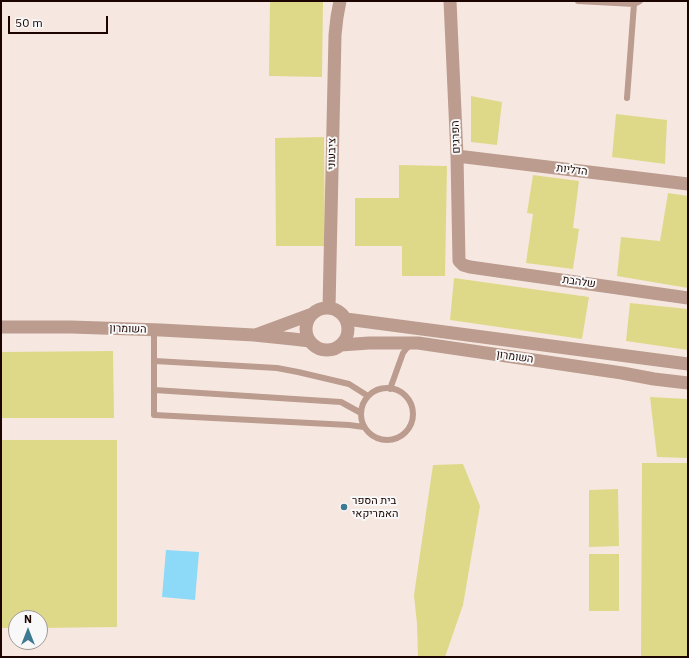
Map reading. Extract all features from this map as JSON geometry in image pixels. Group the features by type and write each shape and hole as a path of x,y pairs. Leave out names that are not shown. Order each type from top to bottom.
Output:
{"street":[{"name":"ציבעוני","path":"329,308 334,35 340,1"},
{"name":"הפרגים","path":"450,1 457,156 459,261 470,267"},
{"name":"הדליות","path":"457,156 688,184"},
{"name":"שלהבת","path":"470,267 688,298"},
{"path":"329,308 340,312 346,319 348,331 345,341 341,345 330,350 324,350 317,348 310,341 306,332 306,326 308,319 317,310 329,308"},
{"name":"השומרון","path":"254,335 312,314"},
{"name":"השומרון","path":"346,319 688,364"},
{"name":"השומרון","path":"1,327 71,327 154,330 254,335 310,341"},
{"name":"השומרון","path":"341,345 369,342 418,343 648,378 688,382"}],"lane":[{"path":"578,1 634,4 640,1"},
{"path":"627,98 634,4"},
{"path":"154,330 154,415 364,427"},
{"path":"390,389 406,348 411,344 418,343"},
{"path":"155,361 277,368 349,384 368,396"},
{"path":"390,389 397,390 408,399 411,405 412,419 406,432 394,439 387,440 374,436 364,427 361,420 361,413 362,406 368,396 376,391 390,389"},
{"path":"154,390 341,402 361,413"}],"shaded area":[{"path":"270,1 323,1 322,77 269,76"},
{"path":"471,96 502,102 497,145 471,142"},
{"path":"616,114 667,120 665,164 612,157"},
{"path":"324,137 325,246 276,246 275,138"},
{"path":"399,165 447,166 445,276 402,276 402,246 355,246 355,198 399,198"},
{"path":"533,175 579,181 573,228 579,229 573,269 526,263 533,214 527,213"},
{"path":"668,193 688,196 688,288 617,276 621,237 660,241"},
{"path":"454,278 589,297 582,339 450,320"},
{"path":"630,303 688,309 688,350 626,341"},
{"path":"113,351 114,418 1,418 1,352"},
{"path":"650,397 688,399 688,458 657,457"},
{"path":"1,440 117,440 117,627 48,628 48,610 8,610 8,628 1,628"},
{"path":"642,463 688,463 688,657 641,657"},
{"path":"463,464 480,506 463,605 445,657 418,657 414,595 433,465"},
{"path":"618,489 619,546 589,547 589,490"},
{"path":"589,554 619,554 619,611 589,611"}],"water":[{"path":"166,550 199,552 195,600 162,597"}],"place":[{"name":"בית הספר האמריקאי","path":"344,507"}]}
